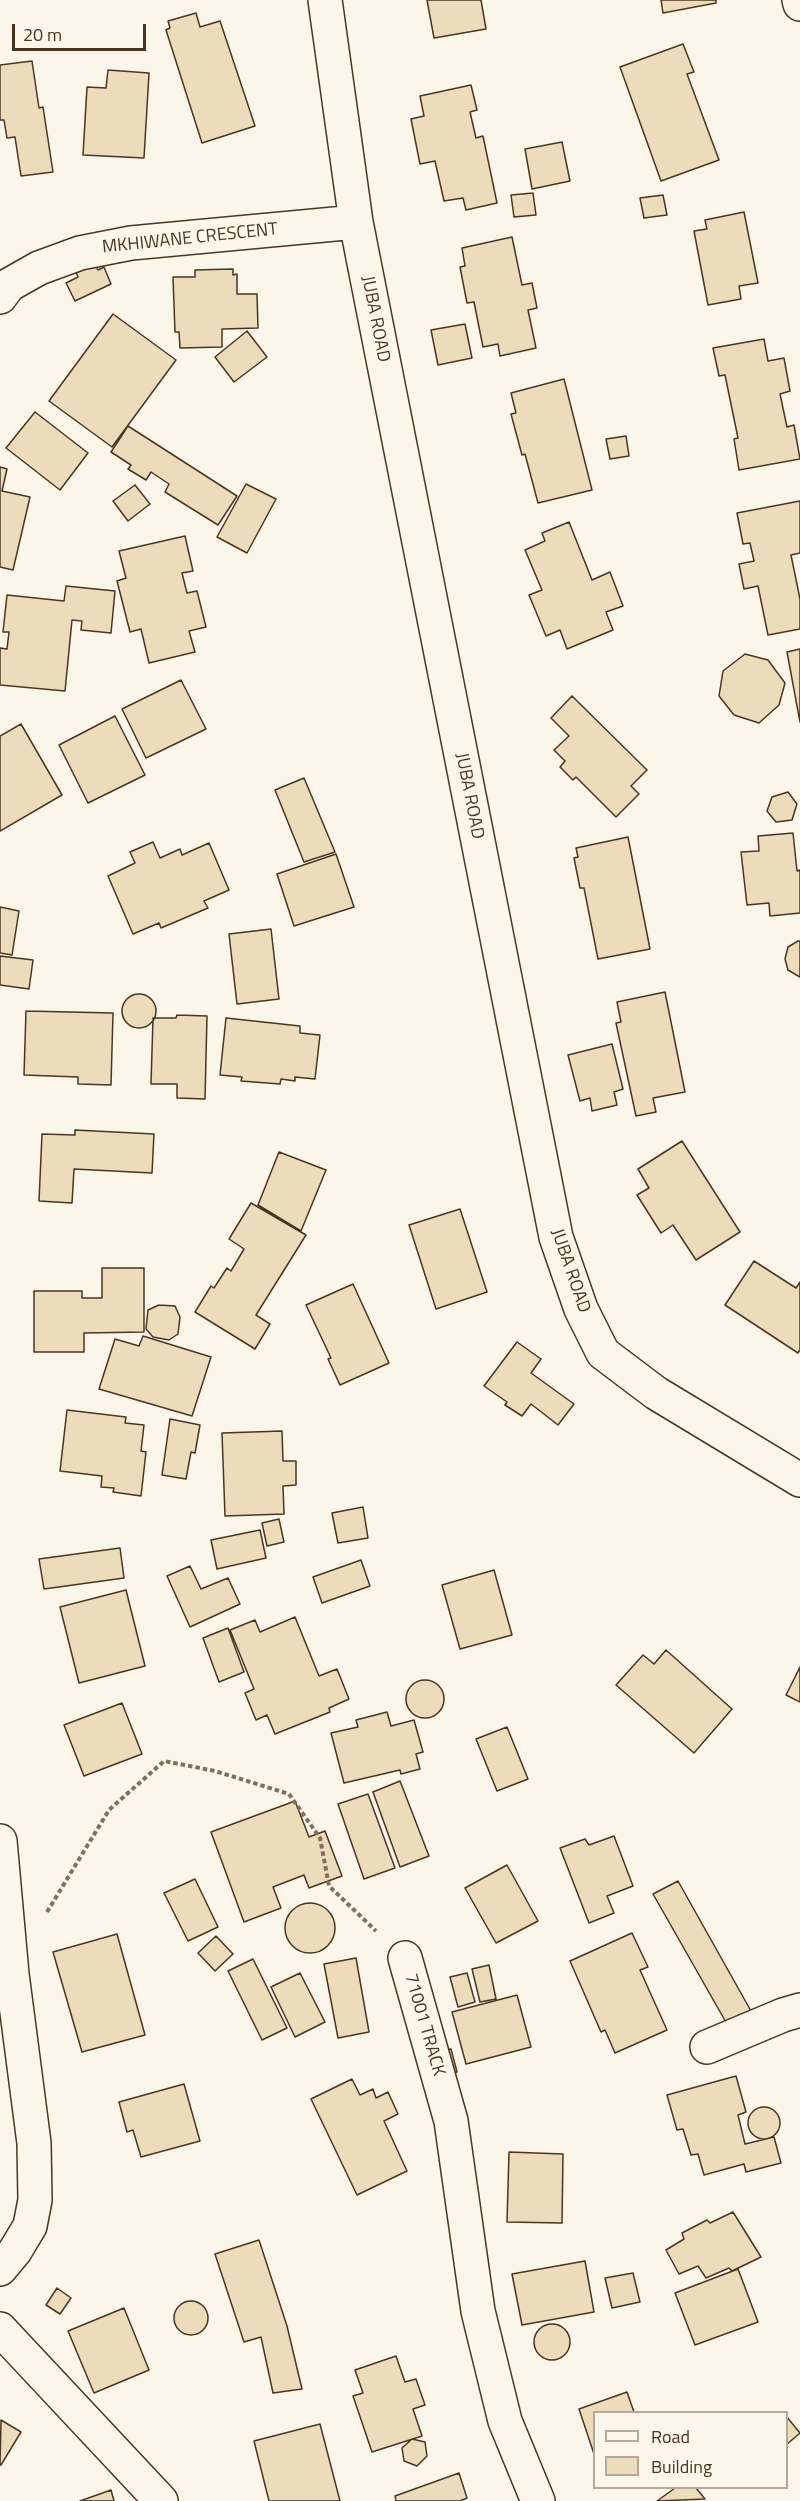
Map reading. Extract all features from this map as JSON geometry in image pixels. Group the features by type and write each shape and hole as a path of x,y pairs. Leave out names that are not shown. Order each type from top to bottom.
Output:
{"street":[{"name":"JUBA ROAD","path":"325,0 356,222 556,1237 581,1309 603,1353 656,1393 800,1480"},
{"name":"MKHIWANE CRESCENT","path":"0,297 9,285 39,268 80,253 131,243 356,222"},
{"path":"0,1841 12,1974 34,2144 35,2200 30,2226 15,2252 0,2269"},
{"name":"71001 TRACK","path":"405,1958 451,2121 478,2311 505,2421 538,2501"},
{"path":"707,2047 800,2010"},
{"path":"0,2329 161,2501"}],"path":[{"name":"71001 TRACK","path":"43,1920 109,1810 164,1761 215,1772 289,1794 320,1838 329,1886 405,1958"}],"building":[{"path":"427,0 481,0 486,29 434,38"},
{"path":"661,0 716,0 716,3 663,13"},
{"path":"196,13 200,27 220,21 255,126 202,143 166,30 170,28 168,21"},
{"path":"683,44 694,72 687,74 719,160 661,181 620,67"},
{"path":"32,61 39,108 43,107 53,172 21,176 15,137 7,138 4,120 0,120 0,65"},
{"path":"108,70 149,73 144,158 83,155 87,87 106,88"},
{"path":"471,85 477,110 470,112 476,138 483,136 497,203 466,210 463,198 444,201 435,161 420,164 411,119 424,116 420,96"},
{"path":"562,142 570,181 532,189 525,149"},
{"path":"533,193 536,215 514,217 511,195"},
{"path":"663,195 667,215 644,218 640,198"},
{"path":"744,212 758,283 739,286 741,299 708,305 694,231 707,229 705,220"},
{"path":"512,237 522,285 532,283 537,308 528,310 536,348 500,356 498,344 483,347 474,302 467,303 460,267 465,266 462,248"},
{"path":"93,261 98,270 104,267 111,284 75,301 66,283 78,277 75,270"},
{"path":"233,269 233,275 237,274 237,294 257,294 258,328 222,329 222,347 180,348 179,332 175,332 173,277 195,277 195,270"},
{"path":"113,314 176,360 112,447 49,401"},
{"path":"465,324 472,358 438,365 431,330"},
{"path":"247,331 267,357 234,382 215,357"},
{"path":"764,339 768,361 784,358 790,391 780,394 787,427 794,425 800,459 739,470 734,439 738,438 725,375 719,376 713,348"},
{"path":"564,379 592,490 538,503 511,414 516,413 511,393"},
{"path":"35,412 88,453 60,490 6,448"},
{"path":"128,426 237,496 218,525 165,492 169,484 151,472 146,480 128,469 131,465 111,452"},
{"path":"626,436 629,456 610,459 606,439"},
{"path":"0,467 7,469 2,491 30,497 13,570 0,567"},
{"path":"246,484 276,499 247,553 217,537"},
{"path":"135,485 150,504 128,521 113,501"},
{"path":"800,501 800,553 791,555 800,599 800,629 768,635 758,586 744,589 739,564 754,561 750,543 743,544 737,513"},
{"path":"569,522 592,580 610,572 623,606 606,612 613,630 567,649 560,630 546,636 529,595 542,590 525,550 545,541 542,533"},
{"path":"185,536 193,571 182,573 187,593 197,591 206,627 189,631 195,652 149,663 141,629 130,632 117,581 126,578 119,551"},
{"path":"66,586 115,591 111,633 81,630 82,621 72,620 65,691 0,685 0,648 7,649 9,632 3,632 7,595 64,601"},
{"path":"800,649 800,722 787,652"},
{"path":"745,654 768,660 785,683 779,705 759,723 734,715 719,696 723,671"},
{"path":"181,680 206,729 146,758 122,709"},
{"path":"572,696 647,770 631,786 639,794 616,817 576,777 573,780 560,767 565,761 554,750 569,736 551,718"},
{"path":"115,716 145,775 88,803 59,745"},
{"path":"21,724 62,795 0,831 0,736"},
{"path":"304,778 335,852 304,862 275,790"},
{"path":"788,792 797,804 792,820 776,822 767,811 772,797"},
{"path":"793,833 797,871 800,870 800,913 770,916 769,903 747,905 741,852 759,851 758,836"},
{"path":"628,837 650,949 598,959 584,888 580,888 574,858 578,857 576,848"},
{"path":"153,842 160,858 180,849 182,855 209,843 229,890 204,901 208,908 161,928 159,923 133,934 108,876 135,863 130,852"},
{"path":"336,854 354,907 294,926 277,874"},
{"path":"0,907 19,911 12,955 0,953"},
{"path":"271,929 279,999 237,1004 229,934"},
{"path":"800,941 800,977 788,970 785,959 788,947"},
{"path":"0,956 33,960 29,989 0,985"},
{"path":"665,992 685,1092 653,1098 656,1112 636,1116 616,1023 621,1022 617,1002"},
{"path":"139,994 151,999 156,1011 151,1023 139,1028 127,1023 122,1011 127,999"},
{"path":"26,1011 113,1013 111,1085 78,1084 78,1077 24,1075"},
{"path":"177,1015 207,1016 205,1099 177,1098 177,1084 151,1084 153,1018 176,1018"},
{"path":"226,1018 300,1026 300,1033 320,1035 315,1079 295,1077 295,1081 281,1079 280,1084 241,1081 242,1077 220,1075"},
{"path":"612,1044 623,1089 614,1092 617,1105 592,1111 590,1098 580,1101 568,1055"},
{"path":"75,1130 154,1134 152,1173 74,1169 72,1203 39,1201 42,1134 75,1135"},
{"path":"682,1141 740,1232 696,1260 673,1225 661,1233 637,1195 649,1188 638,1169"},
{"path":"279,1152 326,1170 301,1231 258,1205"},
{"path":"251,1203 306,1235 256,1315 270,1324 255,1349 195,1312 211,1286 214,1288 227,1268 231,1271 244,1249 229,1239"},
{"path":"460,1209 487,1292 436,1309 409,1225"},
{"path":"754,1261 796,1288 800,1282 800,1350 798,1353 725,1305"},
{"path":"102,1268 144,1268 144,1332 84,1333 84,1352 34,1352 34,1291 82,1291 82,1298 102,1298"},
{"path":"353,1284 389,1363 340,1385 328,1359 331,1358 306,1305"},
{"path":"159,1305 175,1306 180,1317 178,1334 169,1340 153,1337 146,1329 148,1310"},
{"path":"143,1336 211,1357 192,1416 99,1389 115,1339 139,1346"},
{"path":"517,1342 541,1359 531,1373 574,1404 558,1425 531,1404 522,1416 505,1405 507,1402 484,1386"},
{"path":"67,1410 126,1417 125,1423 144,1425 141,1451 146,1452 141,1496 113,1492 114,1488 101,1487 102,1476 60,1471"},
{"path":"170,1419 200,1425 195,1453 191,1452 186,1479 162,1475"},
{"path":"282,1431 283,1461 296,1461 296,1485 283,1486 284,1514 225,1516 222,1433"},
{"path":"363,1507 368,1538 338,1543 332,1513"},
{"path":"279,1519 284,1542 267,1546 262,1523"},
{"path":"260,1530 266,1558 217,1569 211,1540"},
{"path":"120,1548 124,1578 44,1589 39,1559"},
{"path":"361,1560 370,1586 322,1603 313,1577"},
{"path":"190,1566 201,1589 228,1578 240,1604 190,1627 167,1576"},
{"path":"494,1570 512,1635 460,1649 442,1585"},
{"path":"126,1590 145,1666 79,1683 60,1607"},
{"path":"295,1617 319,1676 337,1669 349,1699 329,1708 330,1712 275,1734 267,1715 256,1720 245,1693 254,1689 230,1630 255,1620 260,1632"},
{"path":"228,1628 244,1672 219,1682 203,1638"},
{"path":"666,1650 732,1709 694,1753 616,1685 643,1655 654,1664"},
{"path":"800,1667 800,1702 786,1695"},
{"path":"425,1680 432,1681 438,1686 443,1692 443,1706 438,1712 432,1717 425,1718 418,1717 412,1712 407,1706 406,1699 407,1692 412,1686 418,1681"},
{"path":"122,1703 142,1754 84,1776 64,1725"},
{"path":"387,1712 391,1726 414,1720 423,1752 416,1754 420,1769 401,1774 400,1770 344,1783 331,1733 358,1727 356,1720"},
{"path":"507,1727 528,1779 497,1791 476,1739"},
{"path":"400,1781 429,1856 400,1867 373,1792"},
{"path":"368,1794 395,1868 364,1879 338,1804"},
{"path":"295,1801 309,1837 325,1831 342,1876 309,1888 304,1875 273,1887 281,1908 244,1922 211,1832"},
{"path":"614,1836 633,1886 607,1896 614,1913 589,1923 560,1848 585,1839 589,1845"},
{"path":"507,1865 538,1921 496,1943 465,1888"},
{"path":"195,1879 218,1927 188,1941 164,1893"},
{"path":"678,1881 751,2011 727,2024 653,1894"},
{"path":"310,1903 328,1910 335,1928 328,1946 310,1953 292,1946 285,1928 292,1910"},
{"path":"632,1933 648,1967 640,1970 667,2030 615,2053 605,2030 601,2032 570,1961"},
{"path":"117,1934 145,2035 82,2052 53,1952"},
{"path":"216,1936 233,1954 215,1971 198,1953"},
{"path":"356,1958 369,2032 338,2038 324,1964"},
{"path":"253,1959 287,2028 262,2040 228,1971"},
{"path":"489,1965 496,1999 480,2002 472,1969"},
{"path":"300,1973 325,2022 295,2037 271,1987"},
{"path":"467,1973 475,2002 458,2007 450,1977"},
{"path":"517,1995 531,2047 466,2064 452,2012"},
{"path":"451,2049 457,2072 442,2076 436,2052"},
{"path":"736,2076 746,2112 738,2115 745,2144 774,2137 781,2163 746,2172 744,2164 704,2175 698,2154 691,2155 683,2129 677,2130 667,2095"},
{"path":"352,2079 360,2095 373,2089 376,2098 388,2092 398,2114 384,2121 407,2171 357,2195 311,2099"},
{"path":"184,2084 200,2141 141,2157 133,2130 127,2132 119,2102"},
{"path":"764,2107 775,2112 780,2123 775,2134 764,2139 753,2134 748,2123 753,2112"},
{"path":"509,2152 563,2154 562,2223 507,2222"},
{"path":"733,2212 761,2257 732,2271 729,2268 706,2278 698,2266 679,2274 666,2250 684,2239 682,2233 707,2220 710,2223"},
{"path":"259,2240 287,2326 302,2389 273,2393 261,2337 244,2342 215,2254"},
{"path":"585,2261 594,2312 522,2325 512,2274"},
{"path":"738,2269 758,2322 695,2345 675,2293"},
{"path":"633,2273 640,2302 612,2308 605,2278"},
{"path":"57,2288 71,2298 60,2314 46,2305"},
{"path":"191,2301 203,2306 208,2318 203,2330 191,2335 179,2330 174,2318 179,2306"},
{"path":"124,2308 149,2370 94,2393 68,2331"},
{"path":"552,2324 565,2329 570,2342 565,2355 552,2360 539,2355 534,2342 539,2329"},
{"path":"396,2356 405,2382 416,2379 425,2405 413,2409 422,2436 372,2452 353,2396 363,2393 355,2370"},
{"path":"627,2392 634,2411 593,2411 593,2451 579,2409"},
{"path":"788,2418 800,2433 788,2443"},
{"path":"1,2420 21,2432 0,2465"},
{"path":"320,2424 340,2501 269,2501 254,2441"},
{"path":"412,2439 425,2442 427,2456 417,2466 404,2461 402,2448"},
{"path":"459,2473 467,2498 460,2501 396,2501 395,2496"},
{"path":"674,2489 697,2489 705,2499 657,2501"},
{"path":"111,2490 114,2501 80,2501"}]}
